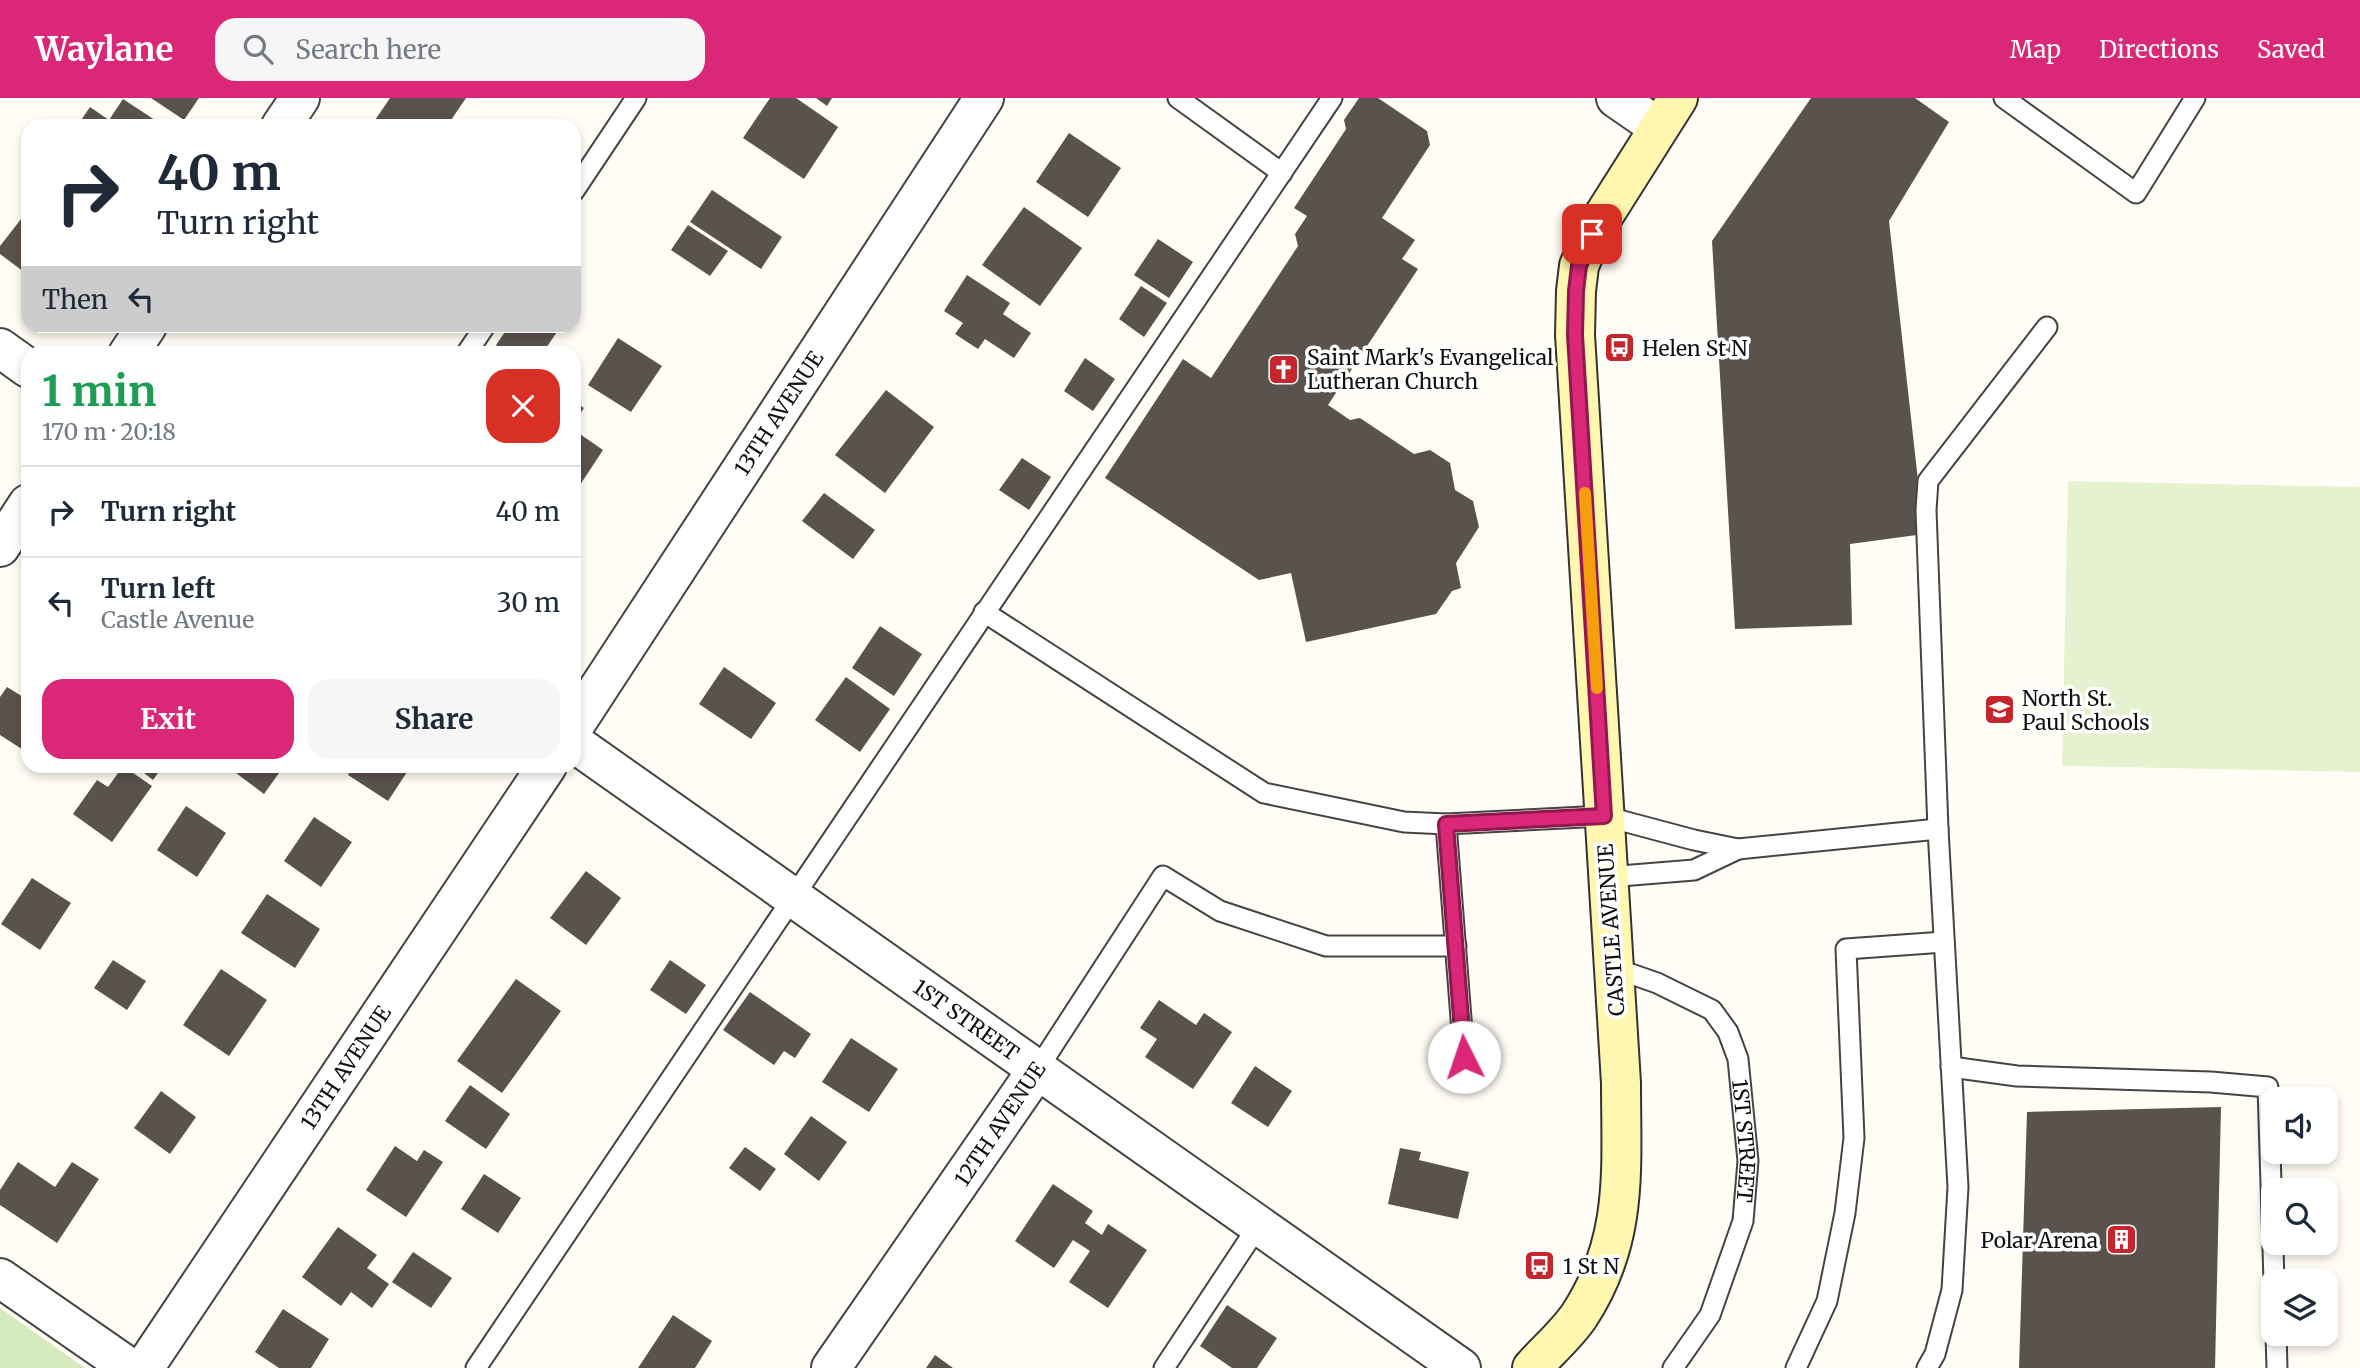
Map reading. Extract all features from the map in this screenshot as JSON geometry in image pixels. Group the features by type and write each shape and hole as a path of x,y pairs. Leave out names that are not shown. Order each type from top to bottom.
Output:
{"street":[{"path":"286,119 300,98"},
{"name":"13TH AVENUE","path":"581,715 984,98"},
{"path":"1616,98 1668,112"},
{"name":"CASTLE AVENUE","path":"1532,1368 1577,1318 1595,1288 1614,1240 1622,1195 1621,1083 1575,335 1576,291 1579,266 1592,234 1668,112"},
{"path":"0,348 21,363"},
{"path":"0,547 21,515"},
{"name":"1ST STREET","path":"581,748 1461,1368"},
{"name":"13TH AVENUE","path":"144,1368 542,773"},
{"name":"12TH AVENUE","path":"831,1368 1037,1070"},
{"path":"0,1278 130,1368"}],"lane":[{"path":"581,180 636,98"},
{"path":"1178,98 1282,173"},
{"path":"476,1368 1332,98"},
{"path":"2004,98 2136,193 2195,98"},
{"path":"1927,1368 1935,1354 1952,1290 1958,1187 1938,830 1926,510 1928,481 2047,327"},
{"path":"985,612 1264,793 1404,822 1446,824 1604,816 1738,849 1938,830"},
{"path":"1446,824 1464,1057"},
{"path":"1608,877 1694,870 1738,849"},
{"name":"12TH AVENUE","path":"1037,1070 1163,876 1220,911 1326,946 1456,946"},
{"path":"1796,1368 1827,1301 1845,1213 1854,1138 1846,949 1944,942"},
{"name":"1ST STREET","path":"1614,968 1657,983 1712,1010 1728,1032 1738,1059 1748,1161 1743,1221 1710,1315 1673,1368"},
{"path":"1951,1067 2017,1076 2211,1082 2268,1087 2274,1269"},
{"path":"1164,1368 1258,1226"},
{"path":"2276,1346 2277,1368"}],"green space":[{"path":"2068,481 2360,487 2360,772 2062,766"},
{"path":"0,1308 85,1368 0,1368"}],"building":[{"path":"151,98 199,98 182,119"},
{"path":"390,98 466,98 452,119 376,119"},
{"path":"770,98 796,98 838,127 804,179 743,138"},
{"path":"816,98 832,98 827,106"},
{"name":"Saint Mark's Evangelical Lutheran Church","path":"1359,98 1378,98 1427,131 1430,145 1382,218 1415,240 1402,259 1418,269 1328,405 1350,420 1360,418 1414,454 1430,450 1450,463 1455,490 1473,501 1479,527 1456,563 1461,588 1452,591 1436,614 1306,642 1291,573 1259,580 1105,478 1183,359 1211,378 1298,246 1295,234 1307,216 1294,208 1346,129 1344,120"},
{"path":"1811,98 1915,98 1949,122 1889,221 1924,534 1850,544 1852,625 1735,629 1712,241"},
{"path":"123,99 153,119 110,119"},
{"path":"90,107 108,119 82,119"},
{"path":"1069,133 1121,168 1088,217 1036,182"},
{"path":"712,190 782,237 761,269 690,222"},
{"path":"1024,207 1082,248 1040,306 982,265"},
{"path":"21,219 21,270 0,254 0,246"},
{"path":"688,225 728,251 710,276 671,250"},
{"path":"1158,239 1193,262 1169,298 1134,275"},
{"path":"967,275 1010,303 1003,314 1031,333 1014,358 985,339 978,349 955,334 963,323 944,311"},
{"path":"1141,286 1167,303 1144,337 1119,319"},
{"path":"504,333 556,333 547,346 496,345"},
{"path":"618,338 662,366 631,412 588,385"},
{"path":"1085,358 1115,379 1093,411 1064,391"},
{"path":"886,390 934,427 885,493 835,455"},
{"path":"581,435 603,450 581,483"},
{"path":"1022,458 1051,477 1029,510 999,490"},
{"path":"824,493 875,530 853,559 802,521"},
{"path":"880,626 922,654 894,696 852,668"},
{"path":"724,667 776,703 751,739 699,704"},
{"path":"846,677 890,709 860,752 815,720"},
{"path":"7,687 21,696 21,748 0,735 0,697"},
{"path":"118,773 133,773 152,786 112,842 73,814 97,780 108,787"},
{"path":"144,773 158,773 153,780"},
{"path":"236,773 279,773 264,794"},
{"path":"349,773 406,773 388,801 348,775"},
{"path":"186,806 226,833 197,877 157,850"},
{"path":"314,817 352,842 321,887 284,861"},
{"path":"586,871 621,898 586,945 550,918"},
{"path":"32,878 71,903 40,950 1,924"},
{"path":"267,894 320,929 295,968 241,933"},
{"path":"113,960 146,981 127,1010 94,988"},
{"path":"670,960 706,985 686,1014 650,990"},
{"path":"221,969 267,1000 229,1056 183,1025"},
{"path":"516,979 561,1011 502,1093 457,1061"},
{"path":"750,992 811,1034 795,1058 784,1051 774,1065 723,1030"},
{"path":"1159,1000 1196,1025 1204,1013 1232,1032 1193,1089 1145,1057 1157,1039 1140,1028"},
{"path":"851,1038 898,1069 869,1112 822,1082"},
{"path":"1255,1066 1292,1091 1268,1127 1231,1103"},
{"path":"470,1085 510,1114 486,1149 445,1121"},
{"path":"161,1091 196,1117 170,1154 134,1128"},
{"name":"Polar Arena","path":"2221,1107 2215,1368 2019,1368 2027,1112"},
{"path":"811,1116 847,1142 819,1181 784,1154"},
{"path":"395,1146 417,1161 424,1150 443,1162 406,1217 366,1190"},
{"path":"745,1147 776,1169 760,1191 729,1168"},
{"path":"1400,1148 1421,1152 1419,1160 1469,1172 1458,1219 1388,1204"},
{"path":"18,1162 55,1187 72,1162 99,1179 57,1243 0,1205 0,1190"},
{"path":"484,1174 521,1198 498,1233 461,1209"},
{"path":"1053,1184 1093,1211 1085,1223 1102,1235 1108,1224 1147,1250 1108,1308 1069,1282 1090,1251 1073,1240 1054,1268 1015,1241"},
{"path":"338,1227 377,1255 367,1268 389,1284 372,1308 351,1292 341,1306 302,1277"},
{"path":"413,1252 452,1278 431,1308 392,1282"},
{"path":"1227,1305 1277,1338 1257,1368 1232,1368 1200,1346"},
{"path":"283,1309 329,1339 311,1368 279,1368 255,1352"},
{"path":"673,1315 712,1341 695,1368 638,1368"},
{"path":"935,1355 953,1368 926,1368"}],"slow traffic":[{"path":"1585,493 1597,688"}],"place":[{"name":"Helen St N","path":"1619,348"},
{"name":"Saint Mark's Evangelical Lutheran Church","path":"1284,369"},
{"name":"North St. Paul Schools","path":"1999,710"},
{"name":"Polar Arena","path":"2121,1240"},
{"name":"1 St N","path":"1540,1266"}],"route":[{"path":"1464,1057 1446,824 1604,816 1575,335 1579,266 1592,234"}]}
